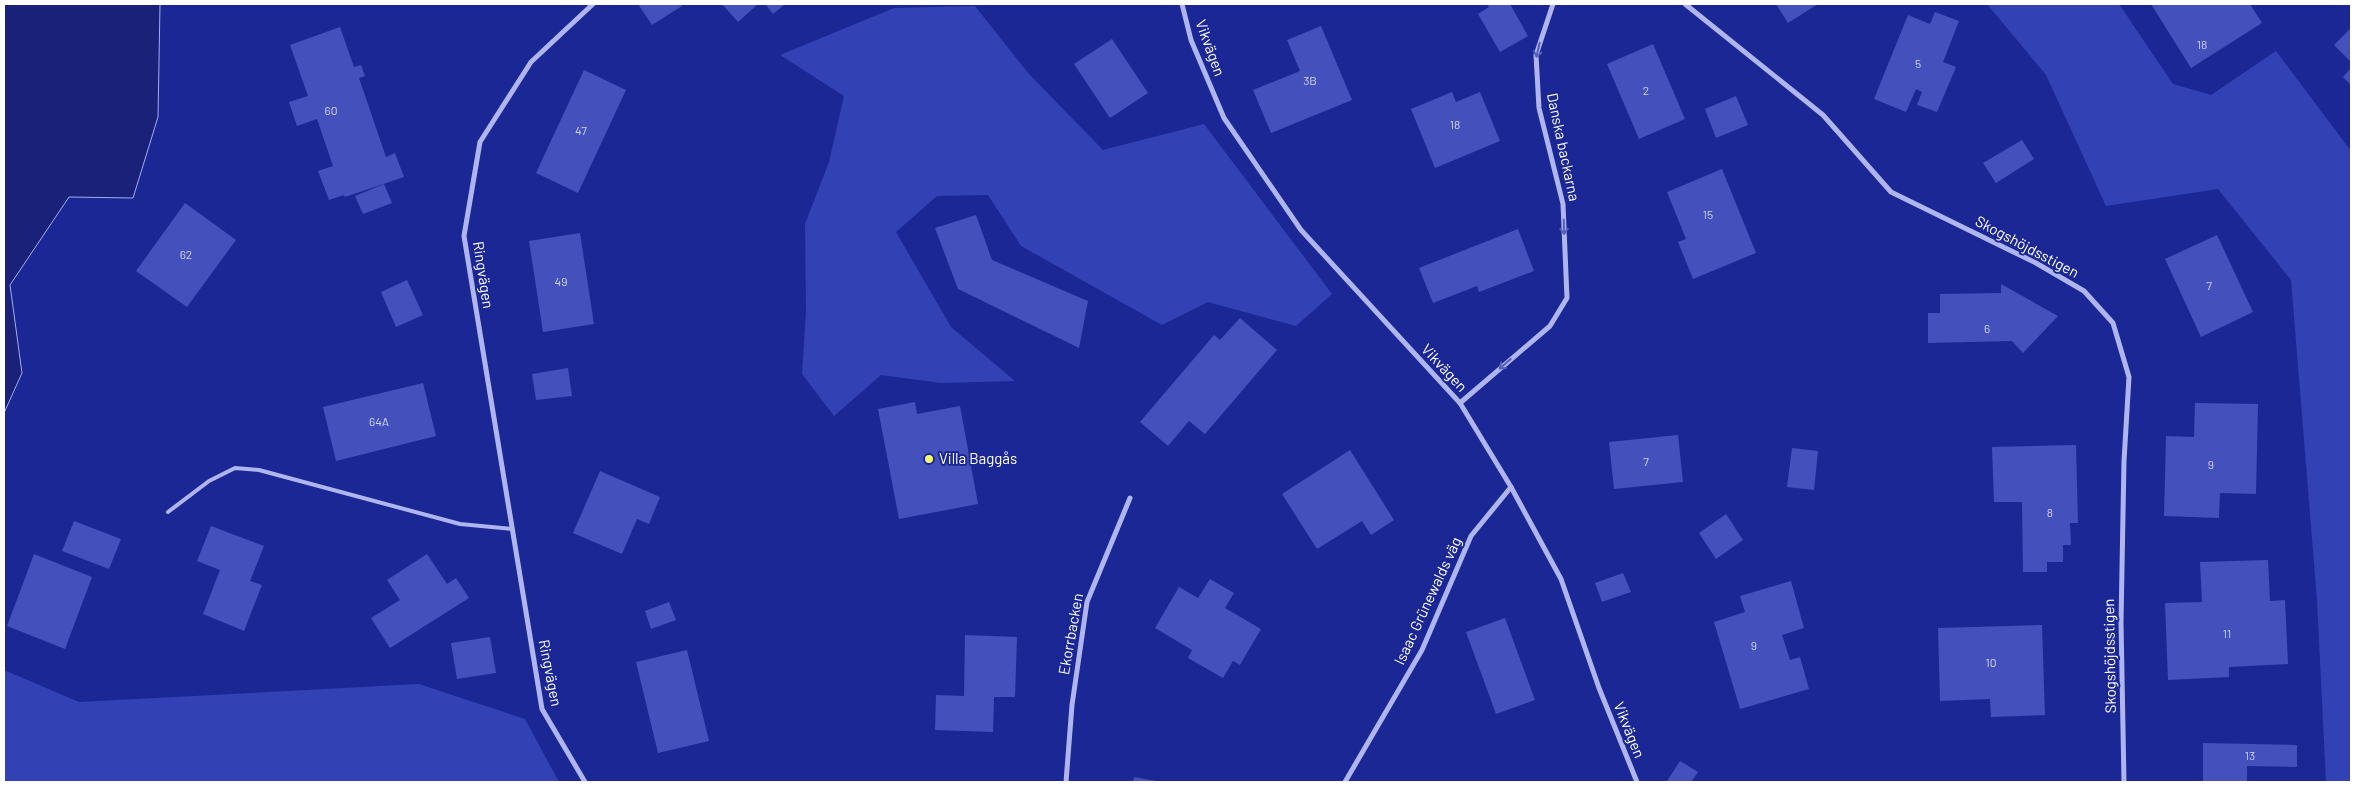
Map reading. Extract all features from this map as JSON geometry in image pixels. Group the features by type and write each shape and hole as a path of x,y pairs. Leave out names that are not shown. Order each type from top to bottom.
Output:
{"street":[{"name":"Ringvägen","path":"585,782 542,709 464,236 480,142 532,62 593,4"},
{"name":"Vikvägen","path":"1182,4 1192,40 1224,118 1301,230 1460,403 1511,487 1561,579 1599,688 1637,782"},
{"name":"Danska backarna","path":"1460,403 1550,326 1567,298 1563,204 1539,108 1536,54 1553,4"},
{"name":"Skogshöjdsstigen","path":"1685,4 1823,115 1891,192 2036,263 2084,291 2113,324 2129,377 2124,461 2121,622 2124,782"},
{"name":"Isaac Grünewalds väg","path":"1345,782 1422,650 1471,536 1511,487"},
{"name":"Ekorrbacken","path":"1066,782 1072,705 1087,602 1130,498"}],"lane":[{"path":"168,512 209,481 235,468 259,470 460,524 512,529"}],"shaded area":[{"path":"4,4 160,4 158,117 133,198 69,197 10,285 22,373 4,413"},
{"path":"1987,4 2119,4 2173,84 2211,95 2276,51 2351,151 2351,782 2326,782 2317,600 2291,280 2218,189 2106,206 2046,75"},
{"path":"975,6 1029,74 1103,150 1204,124 1332,294 1296,326 1208,302 1162,325 1021,246 988,195 937,196 896,232 951,327 1015,381 941,383 881,375 834,416 802,374 806,311 805,224 829,162 844,96 780,55 894,8"},
{"path":"4,670 79,702 419,684 525,719 559,782 4,782"}],"building":[{"path":"638,4 681,4 682,6 652,25"},
{"path":"722,4 758,4 738,22"},
{"path":"765,4 785,4 773,14"},
{"path":"1487,4 1510,4 1528,36 1500,52 1478,14 1489,7"},
{"path":"1776,4 1818,4 1788,23"},
{"path":"2151,4 2250,4 2262,23 2191,68"},
{"path":"1935,12 1959,21 1943,62 1956,67 1937,112 1917,105 1922,92 1916,89 1906,112 1874,99 1908,15 1930,24"},
{"path":"1321,26 1352,100 1271,133 1253,90 1300,71 1287,40"},
{"path":"340,27 354,67 361,65 365,76 359,78 386,157 395,153 404,177 345,197 344,195 329,200 318,171 333,166 317,119 297,126 289,102 308,96 290,45"},
{"path":"2351,28 2351,62 2334,45"},
{"path":"1112,39 1148,93 1110,118 1074,64"},
{"path":"1653,44 1685,119 1639,139 1607,64"},
{"path":"2351,68 2351,85 2343,77"},
{"path":"584,70 626,90 578,193 536,173"},
{"path":"1452,92 1456,102 1480,92 1500,141 1435,168 1411,109"},
{"path":"1736,96 1748,125 1716,138 1705,109"},
{"path":"2022,140 2034,159 1996,183 1983,163"},
{"path":"1722,169 1756,253 1693,279 1678,242 1686,239 1667,192"},
{"path":"384,184 392,203 363,214 355,196"},
{"path":"185,203 236,240 187,307 136,271"},
{"path":"976,215 992,260 1088,301 1079,348 958,289 935,228"},
{"path":"1518,229 1534,271 1479,292 1477,286 1433,303 1419,268"},
{"path":"580,233 594,324 543,332 529,241"},
{"path":"2217,235 2253,312 2201,337 2165,259"},
{"path":"407,280 423,315 396,327 381,292"},
{"path":"2001,284 2058,316 2023,353 2012,341 1928,343 1928,313 1940,313 1940,294 2001,293"},
{"path":"1240,318 1277,350 1205,434 1189,421 1168,446 1140,422 1214,335 1220,340"},
{"path":"568,368 572,396 536,400 532,374"},
{"path":"423,383 436,436 336,461 323,407"},
{"name":"Villa Baggås","path":"915,402 917,414 960,406 978,504 899,519 878,409"},
{"path":"2195,403 2258,404 2256,494 2220,493 2219,518 2164,516 2166,436 2194,437"},
{"path":"1678,435 1683,482 1614,489 1609,442"},
{"path":"2076,445 2078,523 2070,523 2071,545 2063,545 2063,562 2047,562 2047,572 2023,572 2022,502 1994,502 1992,447"},
{"path":"1792,448 1818,451 1814,490 1787,487"},
{"path":"1350,450 1394,520 1371,535 1362,521 1317,549 1282,494"},
{"path":"600,471 660,497 649,524 637,519 622,554 573,533"},
{"path":"1726,514 1743,540 1716,559 1699,533"},
{"path":"74,521 121,539 109,569 62,551"},
{"path":"211,526 264,546 250,581 262,585 244,631 203,614 220,570 197,561"},
{"path":"34,554 92,577 65,649 7,626"},
{"path":"427,554 447,584 456,578 469,598 390,648 371,618 400,600 387,580"},
{"path":"2268,560 2270,601 2285,600 2288,664 2229,667 2229,677 2168,680 2165,603 2202,602 2200,562"},
{"path":"1623,573 1631,592 1602,602 1595,583"},
{"path":"1210,579 1234,593 1225,608 1261,629 1240,665 1233,661 1223,678 1188,658 1192,650 1155,628 1179,587 1198,598"},
{"path":"1791,581 1804,628 1782,635 1790,660 1800,657 1809,689 1740,709 1714,622 1745,612 1740,596"},
{"path":"669,602 676,620 651,629 645,611"},
{"path":"1505,618 1535,700 1496,714 1466,632"},
{"path":"2042,625 2045,715 1991,717 1990,699 1940,701 1938,628"},
{"path":"965,635 1017,637 1015,697 994,697 993,732 935,730 936,695 964,696"},
{"path":"490,637 496,673 457,679 451,643"},
{"path":"687,650 709,741 658,753 636,662"},
{"path":"2203,743 2297,745 2297,767 2247,766 2247,782 2203,782"},
{"path":"1680,761 1698,772 1691,782 1667,781"},
{"path":"1134,777 1156,781 1133,782"}],"place":[{"name":"Villa Baggås","path":"929,459"}]}
